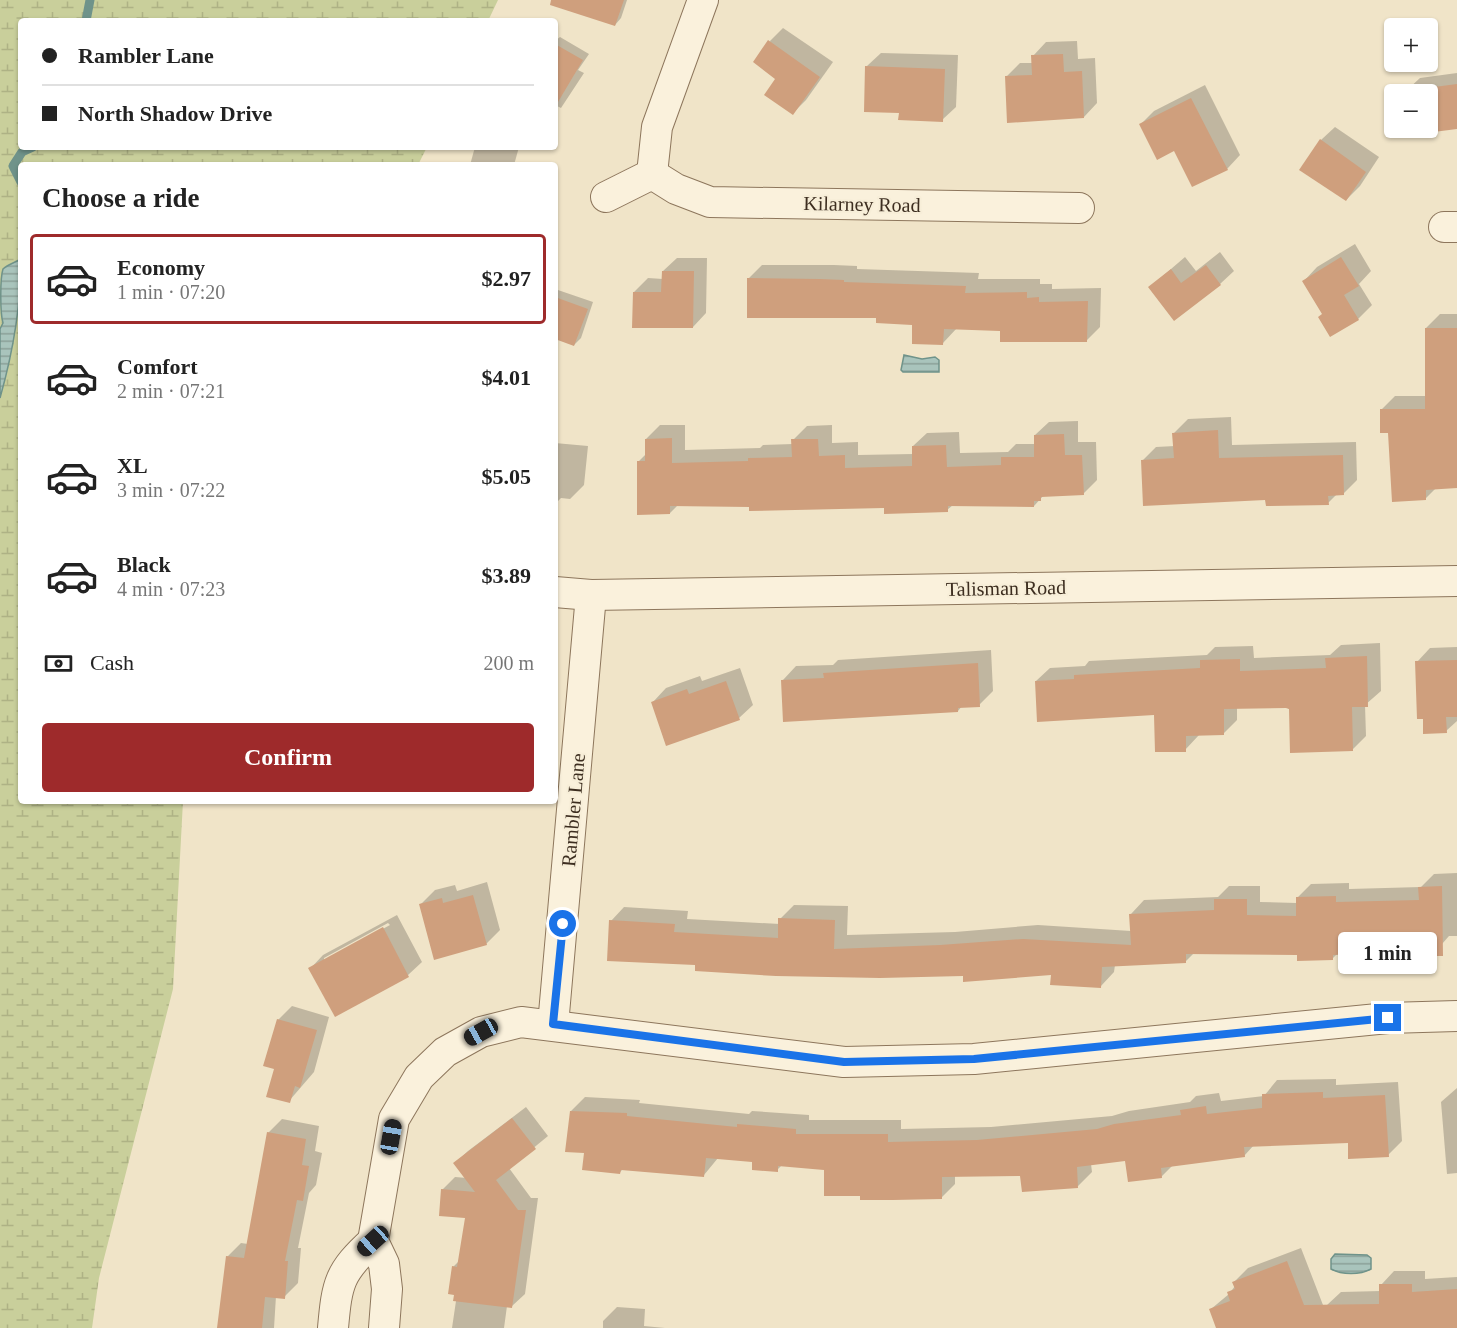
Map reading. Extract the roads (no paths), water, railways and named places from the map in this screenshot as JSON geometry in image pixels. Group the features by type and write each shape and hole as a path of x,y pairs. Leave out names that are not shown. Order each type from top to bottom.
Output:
{"street":[{"path":"606,197 652,174 657,127 703,0"},
{"name":"Kilarney Road","path":"652,174 675,189 710,202 1079,208"},
{"name":"Talisman Road","path":"558,592 591,595 1457,581"},
{"name":"Rambler Lane","path":"553,1024 591,595"},
{"path":"384,1328 387,1290 384,1263 373,1241 394,1119 419,1077 445,1052 481,1032 521,1022 553,1024 844,1062 974,1059 1388,1018 1457,1016"},
{"path":"333,1328 336,1290 349,1263 373,1241"}],"water":[{"path":"18,261 18,308 9,363 0,398 0,329 3,323 1,287 2,273 5,268"},
{"path":"904,355 922,359 935,357 939,360 939,372 903,372 901,370"},
{"path":"1335,1254 1367,1255 1371,1258 1371,1269 1357,1273 1335,1271 1331,1269 1331,1259"}],"waterway":[{"path":"87,18 90,0"},
{"path":"18,176 13,166 22,152 26,150"}]}
